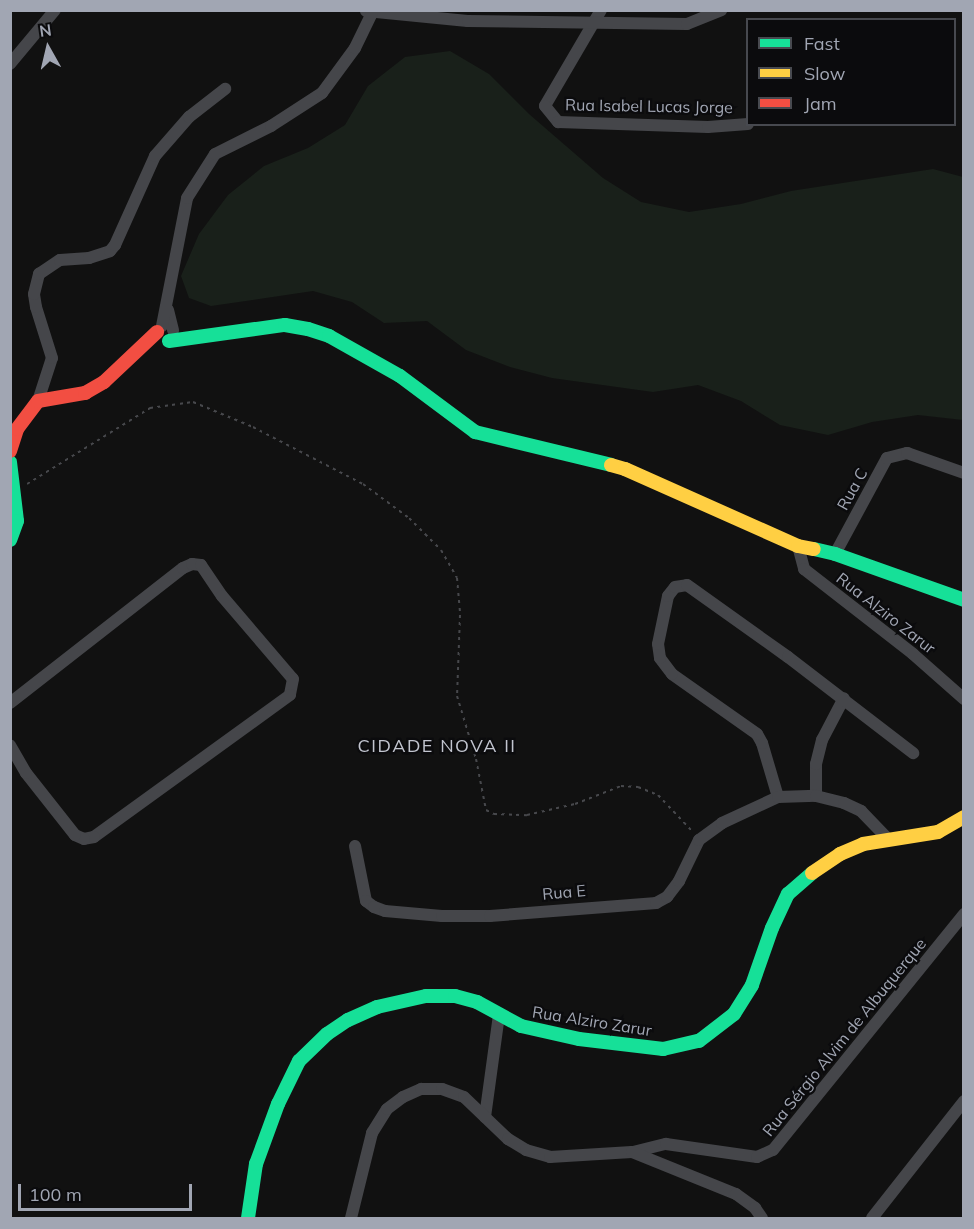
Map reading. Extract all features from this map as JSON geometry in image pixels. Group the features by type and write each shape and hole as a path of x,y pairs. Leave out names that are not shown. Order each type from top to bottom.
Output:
{"street":[{"path":"10,64 56,10"},
{"path":"592,23 601,10"},
{"path":"167,334 166,306 187,198 215,154 271,126 322,93 355,48 369,12 468,21 687,24 721,10"},
{"name":"Rua Isabel Lucas Jorge","path":"592,23 545,106 558,122 708,127 746,124"},
{"path":"10,451 17,429 38,401 52,358 36,307 34,294 39,274 60,260 89,258 110,251 115,245 155,156 189,117 225,89"},
{"path":"38,401 85,393 104,382 132,358 167,334 198,339 285,325 329,336 400,376 475,432 625,469 798,546 835,554 963,600"},
{"name":"Rua C","path":"835,554 888,458 908,453 963,473"},
{"path":"10,462 17,521 10,540"},
{"name":"Rua Alziro Zarur","path":"798,546 804,569 913,654 963,699"},
{"path":"10,746 26,773 75,835 84,839 94,837 291,695 293,679 222,596 201,565 192,564 183,568 12,698"},
{"path":"887,838 861,811 844,803 816,796 778,797 762,743 757,734 664,666 658,644 668,596 675,587 687,585 843,698 913,753"},
{"path":"816,796 816,764 822,740 843,698"},
{"name":"Rua E","path":"355,846 366,901 385,911 442,916 490,916 656,903 667,897 679,881 699,840 722,823 778,797"},
{"name":"Rua Alziro Zarur","path":"248,1218 256,1164 278,1104 299,1061 327,1034 348,1020 377,1007 426,996 455,996 477,1002 521,1026 590,1040 663,1049 699,1041 734,1014 752,985 772,928 788,894 810,874 840,854 863,844 887,838 938,832 963,817"},
{"name":"Rua Sérgio Alvim de Albuquerque","path":"351,1218 372,1133 387,1109 421,1089 442,1089 464,1097 508,1139 526,1150 550,1157 632,1152 666,1144 757,1157 773,1150 963,915"},
{"path":"485,1117 499,1015"},
{"path":"872,1218 963,1101"},
{"path":"632,1152 736,1194 748,1201 762,1218"}],"path":[{"path":"14,491 150,408 193,402 273,437 363,484 410,518 446,560 457,578 460,615 457,696 476,759 486,810 494,814 527,814 575,804 621,786 638,787 658,795 699,840"}],"shaded area":[{"path":"450,51 489,74 529,114 603,178 641,202 689,212 741,204 791,191 933,169 963,177 963,420 918,415 872,422 828,435 780,425 741,401 698,385 653,392 552,378 510,367 466,350 427,321 384,323 352,302 313,291 211,306 189,298 181,276 199,234 228,195 264,166 308,148 345,125 368,86 405,57"}],"traffic: fast":[{"path":"169,341 285,325 308,329 329,336 400,376 475,432 611,465"},
{"path":"10,462 17,521 10,540"},
{"path":"814,549 835,554 964,600"},
{"path":"248,1218 256,1164 278,1104 299,1061 327,1034 348,1020 377,1007 426,996 455,996 477,1002 521,1026 579,1039 663,1049 699,1041 734,1014 752,985 772,928 788,894 812,873"}],"traffic: slow":[{"path":"611,465 625,469 798,546 814,549"},
{"path":"812,873 840,854 863,844 938,832 964,817"}],"traffic: jam":[{"path":"10,451 17,429 38,401 85,393 104,382 157,332"}],"district":[{"name":"CIDADE NOVA II","path":"437,746"}]}
